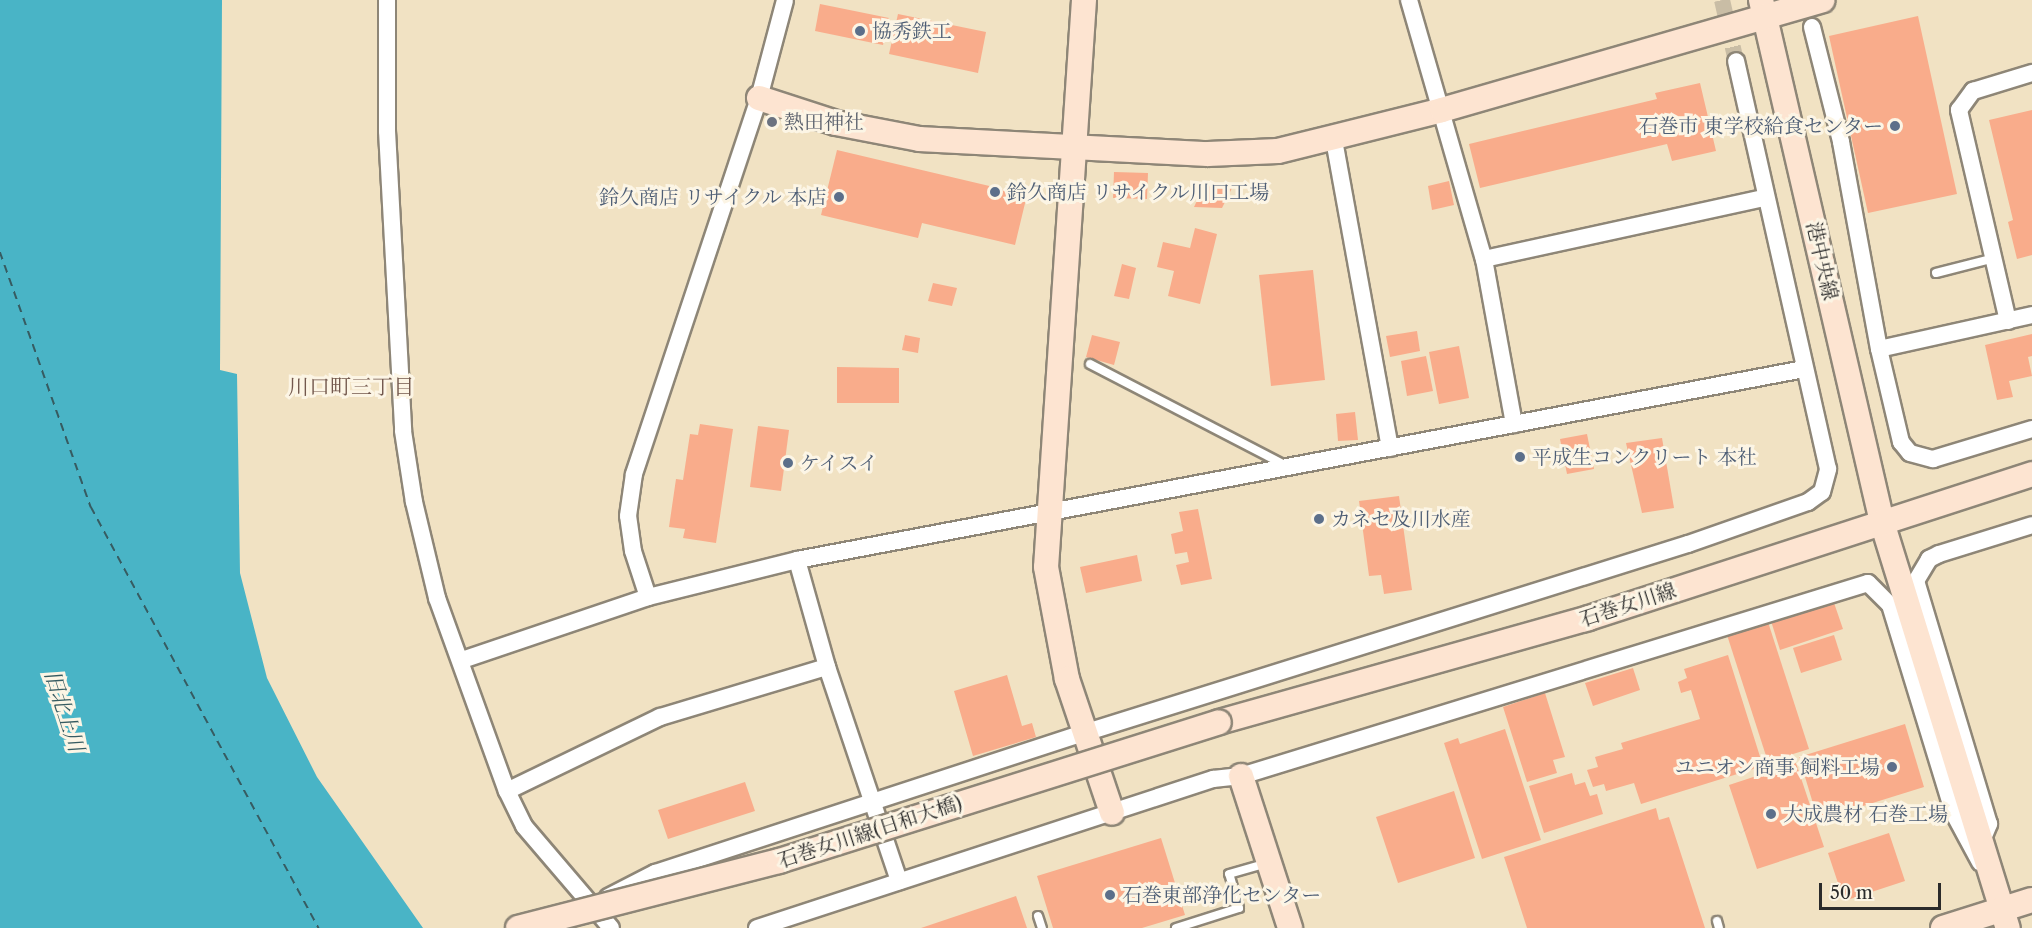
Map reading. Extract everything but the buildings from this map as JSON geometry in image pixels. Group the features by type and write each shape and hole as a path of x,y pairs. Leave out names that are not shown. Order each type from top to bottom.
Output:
{"street":[{"path":"387,0 387,131 403,431 414,502 437,598 462,660 507,791 524,826 611,928"},
{"path":"648,597 633,551 628,516 634,474 759,98 785,0"},
{"path":"1084,0 1047,510 1046,567 1055,625 1084,733 1113,813"},
{"path":"1409,0 1484,259 1514,424"},
{"path":"759,98 836,123 919,139 1220,153 1278,152 1334,140 1442,111 1763,9 1822,0"},
{"name":"港中央線","path":"1763,9 1882,522 2005,919"},
{"path":"1812,27 1840,142 1879,349 1901,442 1910,453 1945,457 2032,429"},
{"path":"592,906 655,873 1084,733 1688,544 1808,502 1822,492 1828,469 1764,198 1736,61"},
{"path":"2008,321 1959,110 1973,91 2032,73"},
{"path":"1334,140 1390,448"},
{"path":"1484,259 1764,198"},
{"path":"1879,349 2032,315"},
{"path":"462,660 648,597 797,560 1047,510 1290,467 1803,369"},
{"name":"石巻女川線","path":"1219,722 1589,618 2032,474"},
{"path":"1981,843 1989,824 1916,581 1929,559 2032,525"},
{"path":"797,560 827,667 899,881"},
{"path":"757,928 1213,779 1241,776 1868,583 1890,605 1954,814 1993,881"},
{"path":"507,791 660,717 827,667"},
{"name":"石巻女川線(日和大橋)","path":"518,928 779,861 1219,722"},
{"path":"1241,776 1290,928"},
{"path":"1943,928 2005,919 2032,900"}],"lane":[{"path":"1936,273 1995,258"},
{"path":"1090,364 1290,467"},
{"path":"1176,928 1239,908 1229,874 1269,862"},
{"path":"1038,916 1042,928"}],"water":[{"name":"旧北上川","path":"0,0 222,0 220,370 237,374 240,573 267,678 317,777 423,928 0,928"}],"ferry route":[{"path":"0,252 91,507 319,928"}],"tunnel":[{"path":"1722,0 1736,61"}],"place":[{"name":"協秀鉄工","path":"860,31"},
{"name":"熱田神社","path":"772,122"},
{"name":"石巻市 東学校給食センター","path":"1895,126"},
{"name":"鈴久商店 リサイクル川口工場","path":"995,192"},
{"name":"鈴久商店 リサイクル 本店","path":"839,197"},
{"name":"平成生コンクリート 本社","path":"1520,457"},
{"name":"ケイスイ","path":"788,463"},
{"name":"カネセ及川水産","path":"1319,519"},
{"name":"ユニオン商事 飼料工場","path":"1892,767"},
{"name":"大成農材 石巻工場","path":"1771,814"},
{"name":"石巻東部浄化センター","path":"1110,895"}],"district":[{"name":"川口町三丁目","path":"351,387"}]}
